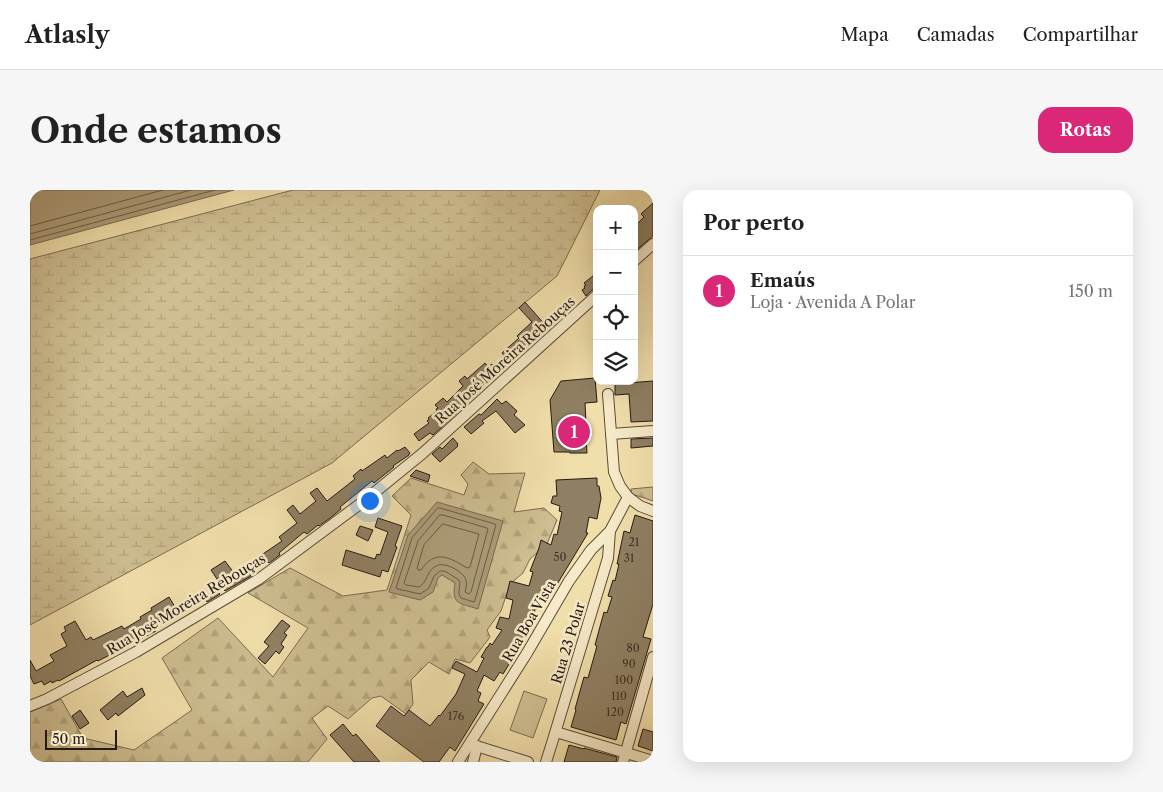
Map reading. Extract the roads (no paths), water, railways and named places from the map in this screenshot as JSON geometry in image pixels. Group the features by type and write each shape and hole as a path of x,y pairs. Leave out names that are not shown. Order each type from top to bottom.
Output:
{"street":[{"path":"638,257 653,244"},
{"name":"Rua José Moreira Rebouças","path":"30,706 136,652 259,579 423,453 593,299"},
{"path":"608,394 614,472 628,498 640,506 653,511"},
{"path":"611,434 653,431"},
{"name":"Rua Boa Vista","path":"458,762 474,745 569,581 591,550 610,531 628,498"},
{"name":"Rua 23 Polar","path":"546,762 608,558 610,531"},
{"path":"625,757 653,657"},
{"path":"556,732 625,757 653,761"},
{"path":"473,762 474,745 528,762"}],"water":[{"path":"30,190 234,190 30,245"},
{"path":"437,502 503,521 478,609 458,602 454,596 455,583 442,575 438,578 433,592 420,600 389,592 408,535"}],"place":[{"name":"Emaús","path":"574,432"}]}
